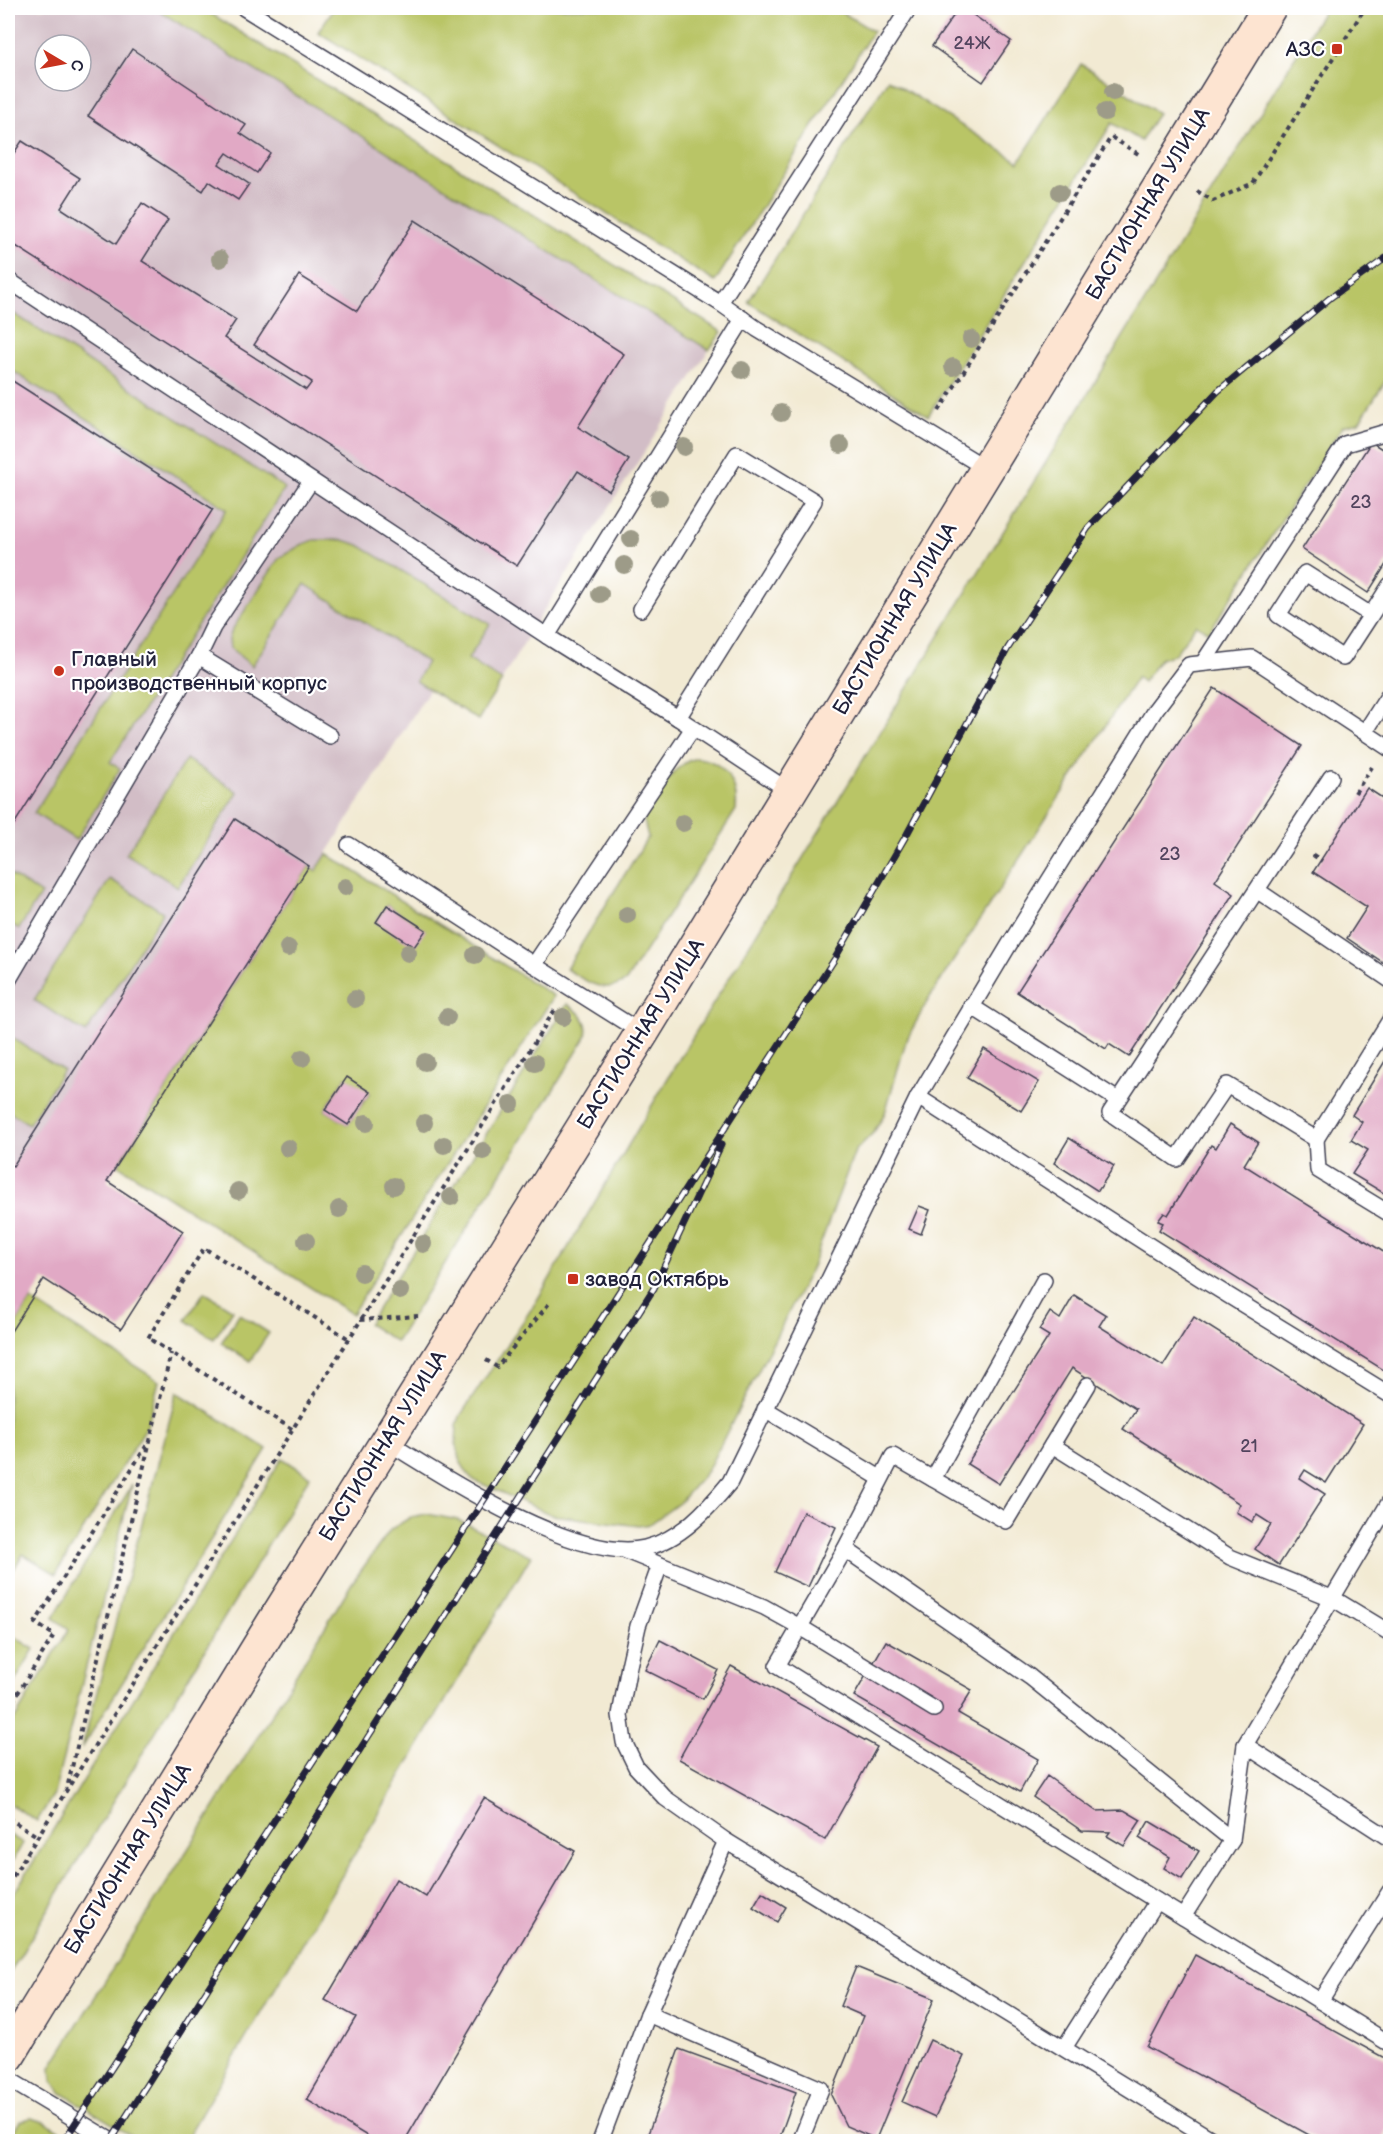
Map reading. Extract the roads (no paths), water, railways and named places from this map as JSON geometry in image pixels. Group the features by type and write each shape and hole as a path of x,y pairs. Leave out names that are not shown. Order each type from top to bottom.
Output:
{"main road":[{"name":"БАСТИОННАЯ УЛИЦА","path":"8,2056 386,1441 642,1034 1269,8"}],"lane":[{"path":"244,8 987,469"},
{"path":"720,303 909,8"},
{"path":"8,280 547,636 678,718 789,792"},
{"path":"547,636 743,319"},
{"path":"1203,663 1345,444 1390,431"},
{"path":"641,609 737,454 813,501 678,718"},
{"path":"8,981 199,656 213,627 311,481"},
{"path":"1371,615 1305,573 1278,615 1343,658 1371,615 1390,585"},
{"path":"199,656 330,736"},
{"path":"625,1551 645,1548 666,1541 711,1506 730,1482 918,1097 971,1006 1155,710 1189,665 1252,658 1390,749"},
{"path":"1365,732 1390,693"},
{"path":"534,965 693,728"},
{"path":"1316,1139 1227,1085 1177,1159 1110,1113 1331,777"},
{"path":"349,845 642,1034"},
{"path":"1258,891 1390,980"},
{"path":"971,1006 1118,1100"},
{"path":"1390,1020 1316,1139 1318,1170 1390,1214"},
{"path":"918,1097 1200,1278 1390,1395"},
{"path":"933,1479 1044,1280"},
{"path":"1088,1385 1006,1521 893,1456 845,1549 777,1666 1390,2044"},
{"path":"765,1409 880,1478"},
{"path":"386,1441 461,1488 545,1529 578,1540 625,1551 764,1607 934,1709"},
{"path":"1052,1445 1230,1557 1334,1599 1390,1633"},
{"path":"1183,1917 1232,1840 1245,1745 1334,1599 1390,1501"},
{"path":"845,1549 1030,1677 1232,1840"},
{"path":"660,1565 638,1626 620,1715 624,1742 636,1767 665,1798 726,1841 1216,2142"},
{"path":"1245,1745 1390,1839"},
{"path":"600,2142 648,2014 726,1841"},
{"path":"1320,2001 1390,1891"},
{"path":"1064,2048 1156,1900"},
{"path":"648,2014 821,2089 800,2142"},
{"path":"8,2079 113,2142"}],"railway":[{"path":"63,2142 434,1577 834,960 907,834 1008,648 1088,528 1218,391 1330,298 1390,255"},
{"path":"110,2142 654,1288 721,1145"}],"place":[{"name":"АЗС","path":"1337,49"},
{"name":"Главный производственный корпус","path":"59,671"},
{"name":"завод Октябрь","path":"573,1279"}]}
